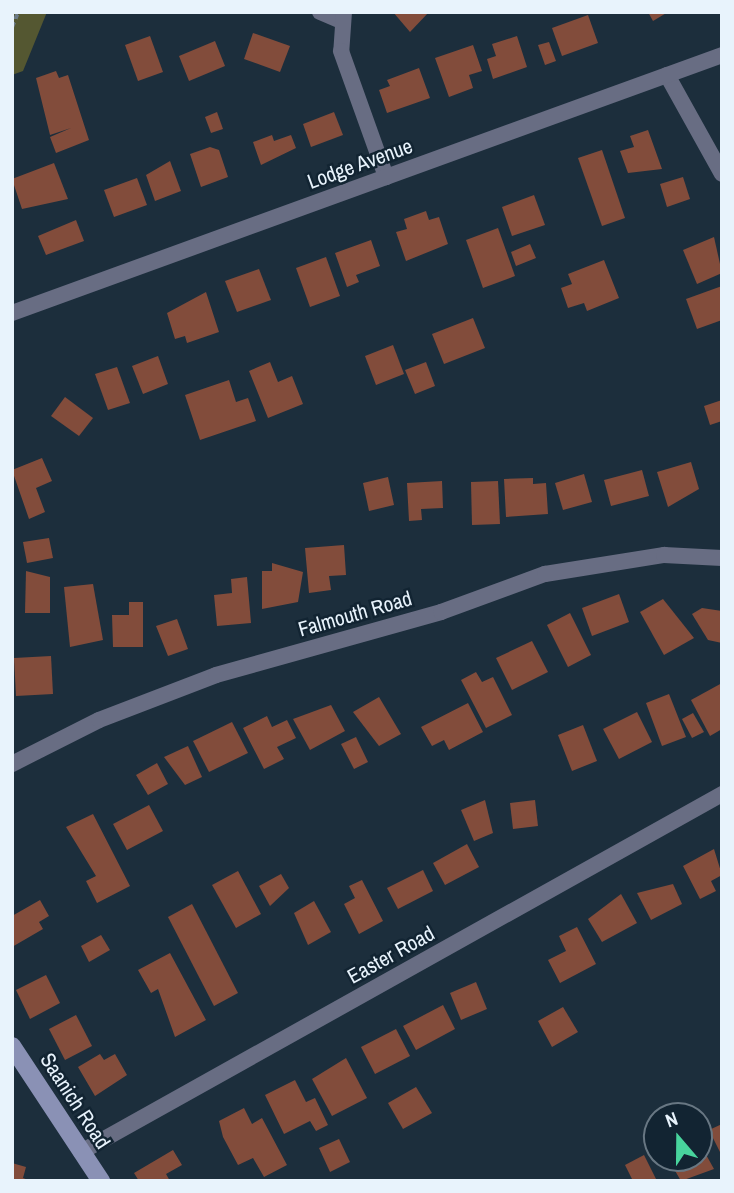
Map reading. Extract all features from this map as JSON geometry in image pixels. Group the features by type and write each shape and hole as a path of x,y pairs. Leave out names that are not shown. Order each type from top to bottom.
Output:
{"main road":[{"name":"Saanich Road","path":"12,1046 101,1181"}],"street":[{"path":"320,12 341,16 341,51 386,177"},
{"name":"Lodge Avenue","path":"12,313 722,55"},
{"path":"667,75 722,174"},
{"name":"Falmouth Road","path":"12,764 99,720 216,675 441,612 545,574 664,555 722,558"},
{"name":"Easter Road","path":"81,1152 722,794"}],"path":[{"path":"12,27 18,12"}],"green space":[{"path":"47,12 23,71 12,75 12,14"}],"building":[{"path":"393,12 429,12 410,32"},
{"path":"648,12 668,12 653,21"},
{"path":"588,15 598,43 562,56 552,28"},
{"path":"253,33 290,46 280,72 244,59"},
{"path":"150,36 163,72 138,81 125,45"},
{"path":"517,36 527,67 493,79 487,59 496,56 492,44"},
{"path":"215,41 225,66 189,81 179,56"},
{"path":"549,42 556,61 545,65 538,45"},
{"path":"473,45 482,71 469,75 473,88 449,97 435,58"},
{"path":"419,68 430,98 387,113 379,90 390,86 387,80"},
{"path":"56,71 59,78 68,75 89,140 56,153 50,137 71,128 50,135 36,78"},
{"path":"217,112 223,129 211,133 205,117"},
{"path":"334,112 343,135 311,147 303,124"},
{"path":"648,130 662,169 628,173 620,151 634,147 630,136"},
{"path":"272,135 274,141 291,135 296,148 261,165 253,142"},
{"path":"210,147 219,150 228,177 201,187 190,154"},
{"path":"602,150 625,218 602,226 578,158"},
{"path":"170,161 181,191 155,201 146,175"},
{"path":"54,163 68,199 22,209 12,179"},
{"path":"683,177 690,199 667,207 660,184"},
{"path":"137,178 147,205 114,217 104,190"},
{"path":"534,195 545,225 512,236 502,207"},
{"path":"426,211 429,220 439,217 448,244 406,261 396,232 407,229 404,219"},
{"path":"76,220 84,241 46,255 38,236"},
{"path":"498,228 515,276 483,288 466,240"},
{"path":"714,237 722,273 697,284 683,250"},
{"path":"371,240 380,266 356,275 359,282 347,287 335,253"},
{"path":"530,244 536,258 516,266 511,252"},
{"path":"326,257 340,296 310,307 296,268"},
{"path":"604,260 619,298 587,311 584,303 568,308 561,288 572,284 568,274"},
{"path":"259,269 271,300 237,312 225,281"},
{"path":"722,286 722,320 697,329 686,299"},
{"path":"206,292 219,332 187,343 185,336 175,339 167,313"},
{"path":"473,318 485,348 444,364 432,334"},
{"path":"393,345 404,374 376,385 365,356"},
{"path":"158,356 168,384 143,394 132,366"},
{"path":"270,362 278,382 292,376 303,404 268,418 249,371"},
{"path":"426,362 435,386 415,394 405,370"},
{"path":"117,367 130,403 108,410 95,374"},
{"path":"229,380 236,402 248,398 256,421 200,440 185,395"},
{"path":"65,397 93,418 79,436 51,416"},
{"path":"722,400 722,421 710,425 704,406"},
{"path":"42,458 52,481 36,488 45,512 29,519 12,470"},
{"path":"691,462 699,489 668,507 657,472"},
{"path":"642,470 649,496 611,506 604,480"},
{"path":"584,474 592,502 563,510 555,483"},
{"path":"388,477 394,505 369,511 363,483"},
{"path":"533,478 533,484 546,483 548,514 506,517 504,479"},
{"path":"442,481 443,508 421,509 422,520 409,521 407,483"},
{"path":"498,481 500,524 472,525 471,482"},
{"path":"49,538 53,558 27,563 23,542"},
{"path":"344,545 346,575 329,576 331,590 309,593 305,548"},
{"path":"272,563 303,572 298,602 262,609 262,571 272,571"},
{"path":"26,571 50,577 50,613 25,613"},
{"path":"247,577 251,623 217,626 214,595 232,593 231,579"},
{"path":"93,584 103,640 70,647 64,587"},
{"path":"619,594 629,622 592,636 582,608"},
{"path":"663,599 694,638 664,655 640,612"},
{"path":"129,602 143,602 143,647 113,647 112,615 129,615"},
{"path":"702,608 722,611 722,643 708,640 692,614"},
{"path":"570,613 591,655 568,667 547,625"},
{"path":"177,619 188,649 168,656 156,626"},
{"path":"532,641 548,672 512,690 496,658"},
{"path":"51,656 53,694 16,696 14,658"},
{"path":"476,672 482,682 493,677 512,715 486,728 461,680"},
{"path":"722,683 722,729 710,736 691,700"},
{"path":"669,694 686,737 662,746 646,703"},
{"path":"379,697 401,734 379,746 353,712"},
{"path":"468,703 483,732 449,750 444,740 432,746 421,727"},
{"path":"331,705 345,731 310,750 293,719"},
{"path":"637,712 652,742 619,759 603,729"},
{"path":"693,713 704,732 692,738 682,719"},
{"path":"267,716 272,727 287,720 296,738 277,747 284,759 264,769 243,728"},
{"path":"232,722 248,753 209,772 193,741"},
{"path":"583,725 597,761 572,771 558,735"},
{"path":"356,737 368,762 354,769 341,744"},
{"path":"188,746 202,777 185,785 164,757"},
{"path":"157,763 168,784 148,795 136,775"},
{"path":"485,800 493,833 474,841 461,810"},
{"path":"535,800 538,826 513,829 510,803"},
{"path":"149,805 163,831 127,850 113,824"},
{"path":"93,814 130,886 97,903 86,881 96,876 66,827"},
{"path":"467,844 479,867 445,885 433,863"},
{"path":"714,849 722,875 711,881 716,891 700,899 683,866"},
{"path":"423,870 433,891 398,909 387,888"},
{"path":"238,871 261,914 236,928 212,885"},
{"path":"281,874 289,888 270,906 259,886"},
{"path":"362,880 383,921 359,934 344,904 355,898 349,886"},
{"path":"673,884 682,904 651,920 637,893"},
{"path":"621,894 637,923 602,942 588,919"},
{"path":"40,900 49,916 39,922 43,929 12,947 12,916"},
{"path":"314,901 331,932 308,945 294,913"},
{"path":"192,904 238,993 214,1006 168,917"},
{"path":"577,927 596,964 560,983 548,960 566,951 559,936"},
{"path":"101,935 110,950 89,962 81,946"},
{"path":"170,953 206,1020 175,1037 158,989 151,993 138,970"},
{"path":"46,975 60,1003 30,1019 16,990"},
{"path":"476,982 487,1009 461,1020 450,993"},
{"path":"443,1005 455,1029 416,1050 403,1026"},
{"path":"563,1007 578,1032 552,1047 538,1021"},
{"path":"76,1015 92,1046 65,1060 49,1029"},
{"path":"396,1029 410,1056 375,1074 361,1047"},
{"path":"100,1054 104,1060 115,1054 127,1075 95,1096 78,1067"},
{"path":"346,1058 367,1098 332,1116 312,1079"},
{"path":"295,1080 306,1102 315,1098 328,1125 316,1131 310,1121 284,1134 265,1095"},
{"path":"416,1087 432,1113 403,1129 388,1103"},
{"path":"244,1108 252,1124 262,1118 287,1165 264,1177 253,1158 238,1165 223,1137 219,1121"},
{"path":"722,1124 722,1156 713,1138 713,1128"},
{"path":"339,1139 350,1162 330,1172 319,1148"},
{"path":"173,1150 182,1165 166,1174 170,1181 139,1181 134,1173"},
{"path":"643,1156 643,1172 652,1172 657,1181 633,1181 625,1165"},
{"path":"12,1163 26,1167 23,1178 31,1181 12,1181"},
{"path":"676,1172 706,1172 681,1181"}]}
